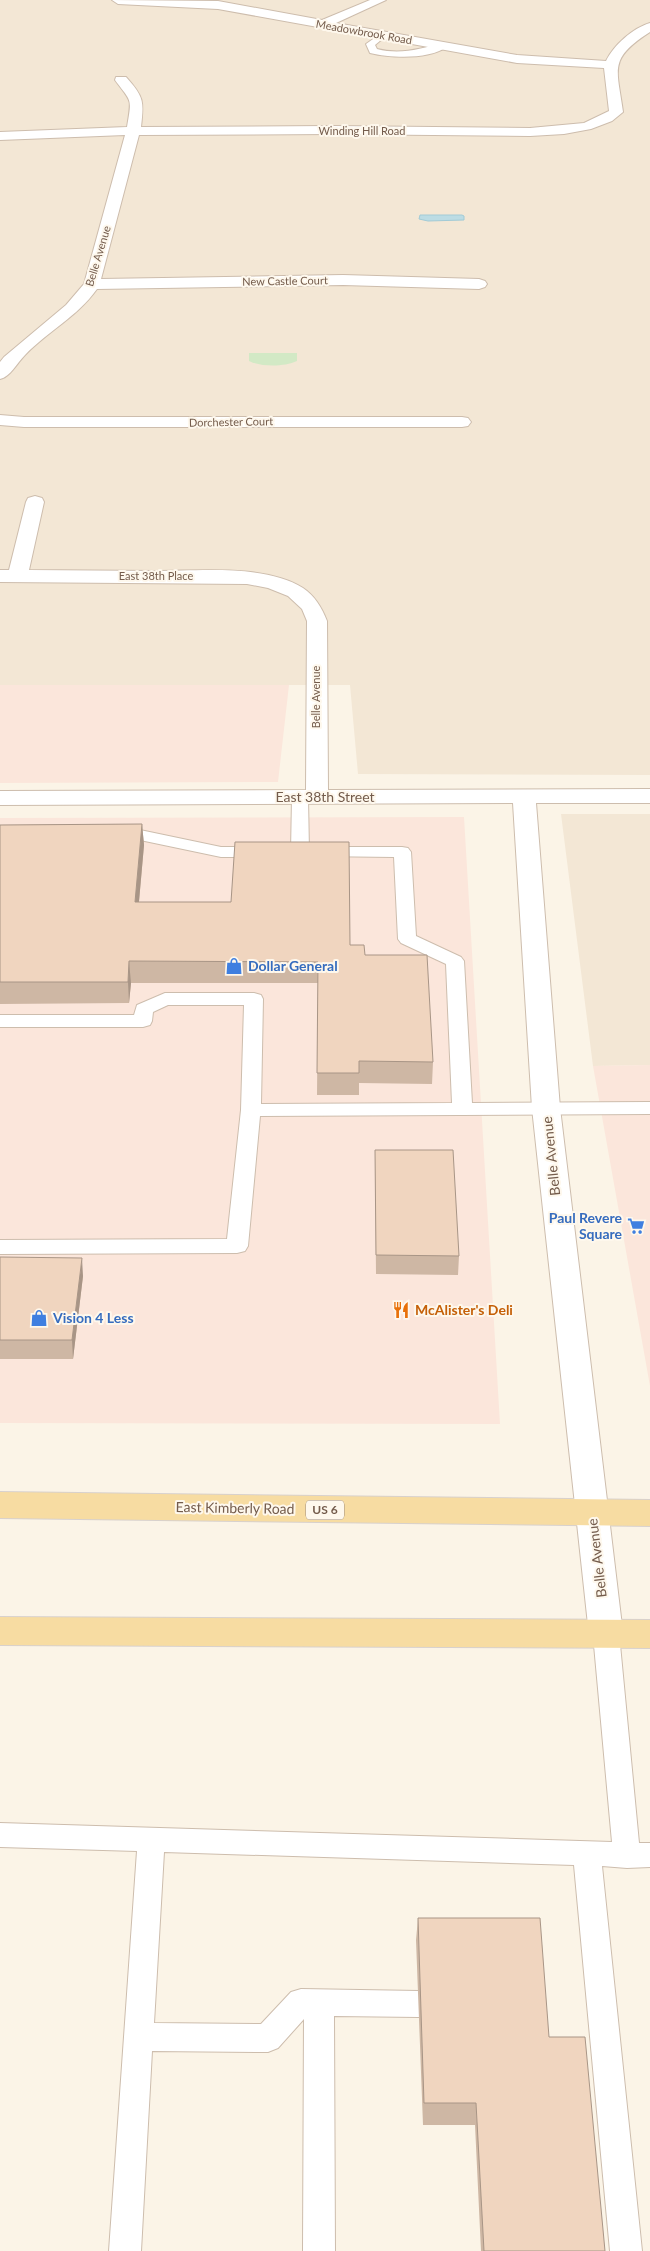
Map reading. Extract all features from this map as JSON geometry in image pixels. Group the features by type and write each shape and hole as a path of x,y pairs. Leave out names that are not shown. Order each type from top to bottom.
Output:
{"main road":[{"name":"East Kimberly Road","path":"0,1505 650,1513"},
{"path":"0,1631 650,1634"}],"street":[{"name":"Meadowbrook Road","path":"118,0 218,5 517,59 610,66"},
{"path":"323,24 380,0"},
{"path":"610,66 614,57 633,38 650,27"},
{"name":"Winding Hill Road","path":"0,136 133,132 530,132 574,130 605,122 616,112 610,66"},
{"name":"Belle Avenue","path":"0,374 20,350 77,304 92,284 133,132 137,105 134,94 121,80"},
{"name":"New Castle Court","path":"92,284 343,280 479,284"},
{"name":"Dorchester Court","path":"0,420 33,422 462,422"},
{"path":"9,576 35,502"},
{"name":"East 38th Place","path":"9,576 235,577 261,580 280,585 298,592 307,600"},
{"name":"Belle Avenue","path":"307,600 314,609 317,620 308,797"},
{"name":"Belle Avenue","path":"524,796 546,1108 606,1634"},
{"name":"East 38th Street","path":"0,798 650,796"}],"lane":[{"path":"383,35 370,44 373,51 403,56 443,46"},
{"path":"300,852 308,797"},
{"path":"100,835 140,835 220,852 402,852 407,939 455,961 462,1108"},
{"path":"0,1021 143,1021 144,1009 165,999 254,999 250,1110 237,1246 0,1247"},
{"path":"250,1110 650,1108"},
{"path":"0,1835 639,1856 606,1634"},
{"path":"124,2251 152,1840"},
{"path":"587,1854 626,2251"},
{"path":"139,2037 268,2038 301,2002 419,2004"},
{"path":"318,2251 320,2002"}],"shaded area":[{"path":"0,0 650,0 650,775 358,774 350,685 0,685"},
{"path":"0,685 289,685 278,782 0,783"},
{"path":"561,814 650,814 650,1065 593,1066"},
{"path":"464,817 500,1424 0,1423 0,818"},
{"name":"Paul Revere Square","path":"650,1065 650,1386 593,1066"}],"green space":[{"path":"249,353 297,353 297,361 279,365 254,363 249,361"}],"water":[{"path":"420,215 462,215 464,220 428,221 419,219"}],"building":[{"path":"142,824 135,902 231,902 235,842 349,842 350,945 364,945 365,955 427,955 433,1062 359,1061 359,1073 317,1073 318,962 129,961 128,982 0,982 0,825"},
{"path":"375,1150 453,1150 459,1256 376,1255"},
{"name":"Vision 4 Less","path":"0,1257 82,1258 72,1340 0,1340"},
{"path":"418,1918 540,1918 549,2037 585,2037 605,2251 484,2251 476,2103 424,2103"}],"place":[{"name":"Dollar General","path":"234,966"},
{"name":"Paul Revere Square","path":"636,1226"},
{"name":"McAlister's Deli","path":"401,1310"},
{"name":"Vision 4 Less","path":"39,1318"}]}
